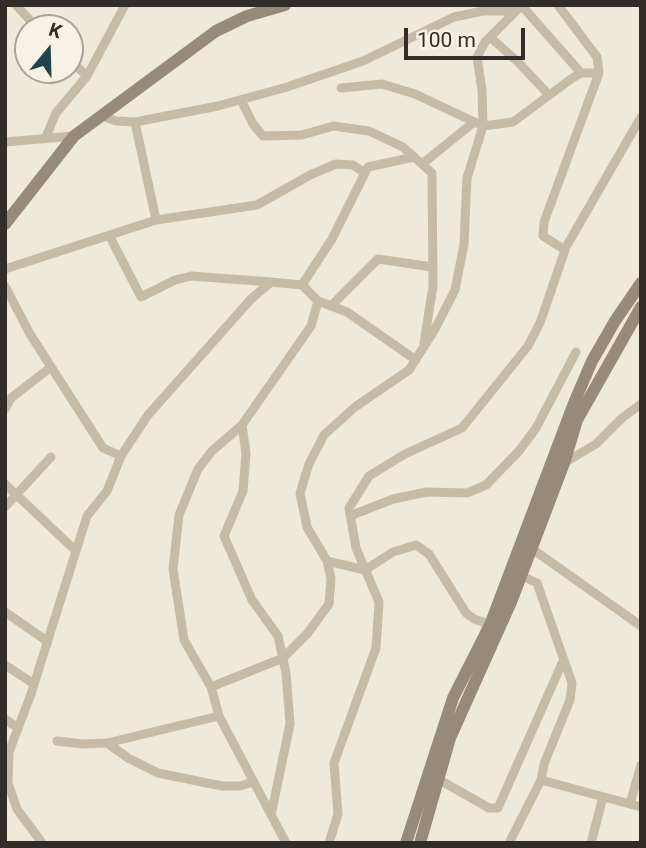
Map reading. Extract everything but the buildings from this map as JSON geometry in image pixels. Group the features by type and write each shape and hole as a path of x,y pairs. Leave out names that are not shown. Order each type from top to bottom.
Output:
{"street":[{"path":"46,137 63,103 87,76 125,5"},
{"path":"5,225 74,136 216,31 247,16 285,5"},
{"path":"558,5 597,57 599,73 544,222 543,236 565,250"},
{"path":"102,116 116,121 135,122 241,100 363,61 454,17 520,7"},
{"path":"520,7 581,73"},
{"path":"211,687 283,658 307,634 329,604 331,578 327,561 307,527 300,494 324,435 355,407 410,370 455,290 464,244 467,178 479,124 482,90 477,57 490,37 520,7"},
{"path":"490,37 549,95"},
{"path":"84,73 87,76"},
{"path":"341,88 382,84 415,94 479,124 513,122 581,73 599,73"},
{"path":"241,100 253,124 263,136 302,135 332,126 369,131 403,147 432,173 433,286 423,348"},
{"path":"329,843 338,814 334,763 376,648 379,602 356,548 349,508 369,476 405,454 462,428 528,346 540,323 565,250 641,117"},
{"path":"135,122 156,220"},
{"path":"422,164 479,124"},
{"path":"5,142 74,136"},
{"path":"302,285 332,239 368,167 414,157"},
{"path":"5,270 156,220 257,205 310,175 336,164 353,164 365,173"},
{"path":"110,237 141,298 175,279 191,276 302,285 318,301 347,312 416,360"},
{"path":"331,306 378,259 432,267"},
{"path":"42,843 16,809 8,783 7,760 87,516 107,491 121,456 148,415 251,299 271,282"},
{"path":"527,545 574,403 592,361 641,283"},
{"path":"5,286 30,334 103,448 121,456"},
{"path":"286,843 219,716 211,687 184,640 173,569 180,515 198,469 212,451 242,425 312,326 318,301"},
{"path":"420,843 450,738 527,545 564,463 577,420 641,307"},
{"path":"350,516 393,499 427,492 467,493 486,485 519,452 536,428 576,352"},
{"path":"5,409 11,398 51,367"},
{"path":"564,463 596,444 622,418 641,404"},
{"path":"242,425 246,453 243,491 224,536 252,600 278,636 286,673 290,724 271,815"},
{"path":"5,507 51,457"},
{"path":"5,484 75,550"},
{"path":"327,561 365,570 393,552 416,545 429,554 466,613 474,619 495,626"},
{"path":"527,545 641,626"},
{"path":"509,843 541,780 544,764 570,700 572,683 537,583 516,573"},
{"path":"5,612 47,641"},
{"path":"406,843 453,698 495,626"},
{"path":"438,779 489,808 498,808 563,661"},
{"path":"5,665 34,684"},
{"path":"57,741 107,743 219,716"},
{"path":"5,719 18,728"},
{"path":"107,743 128,758 158,773 222,786 240,786 253,782"},
{"path":"630,804 641,765"},
{"path":"541,780 641,807"},
{"path":"591,843 603,797"}]}
